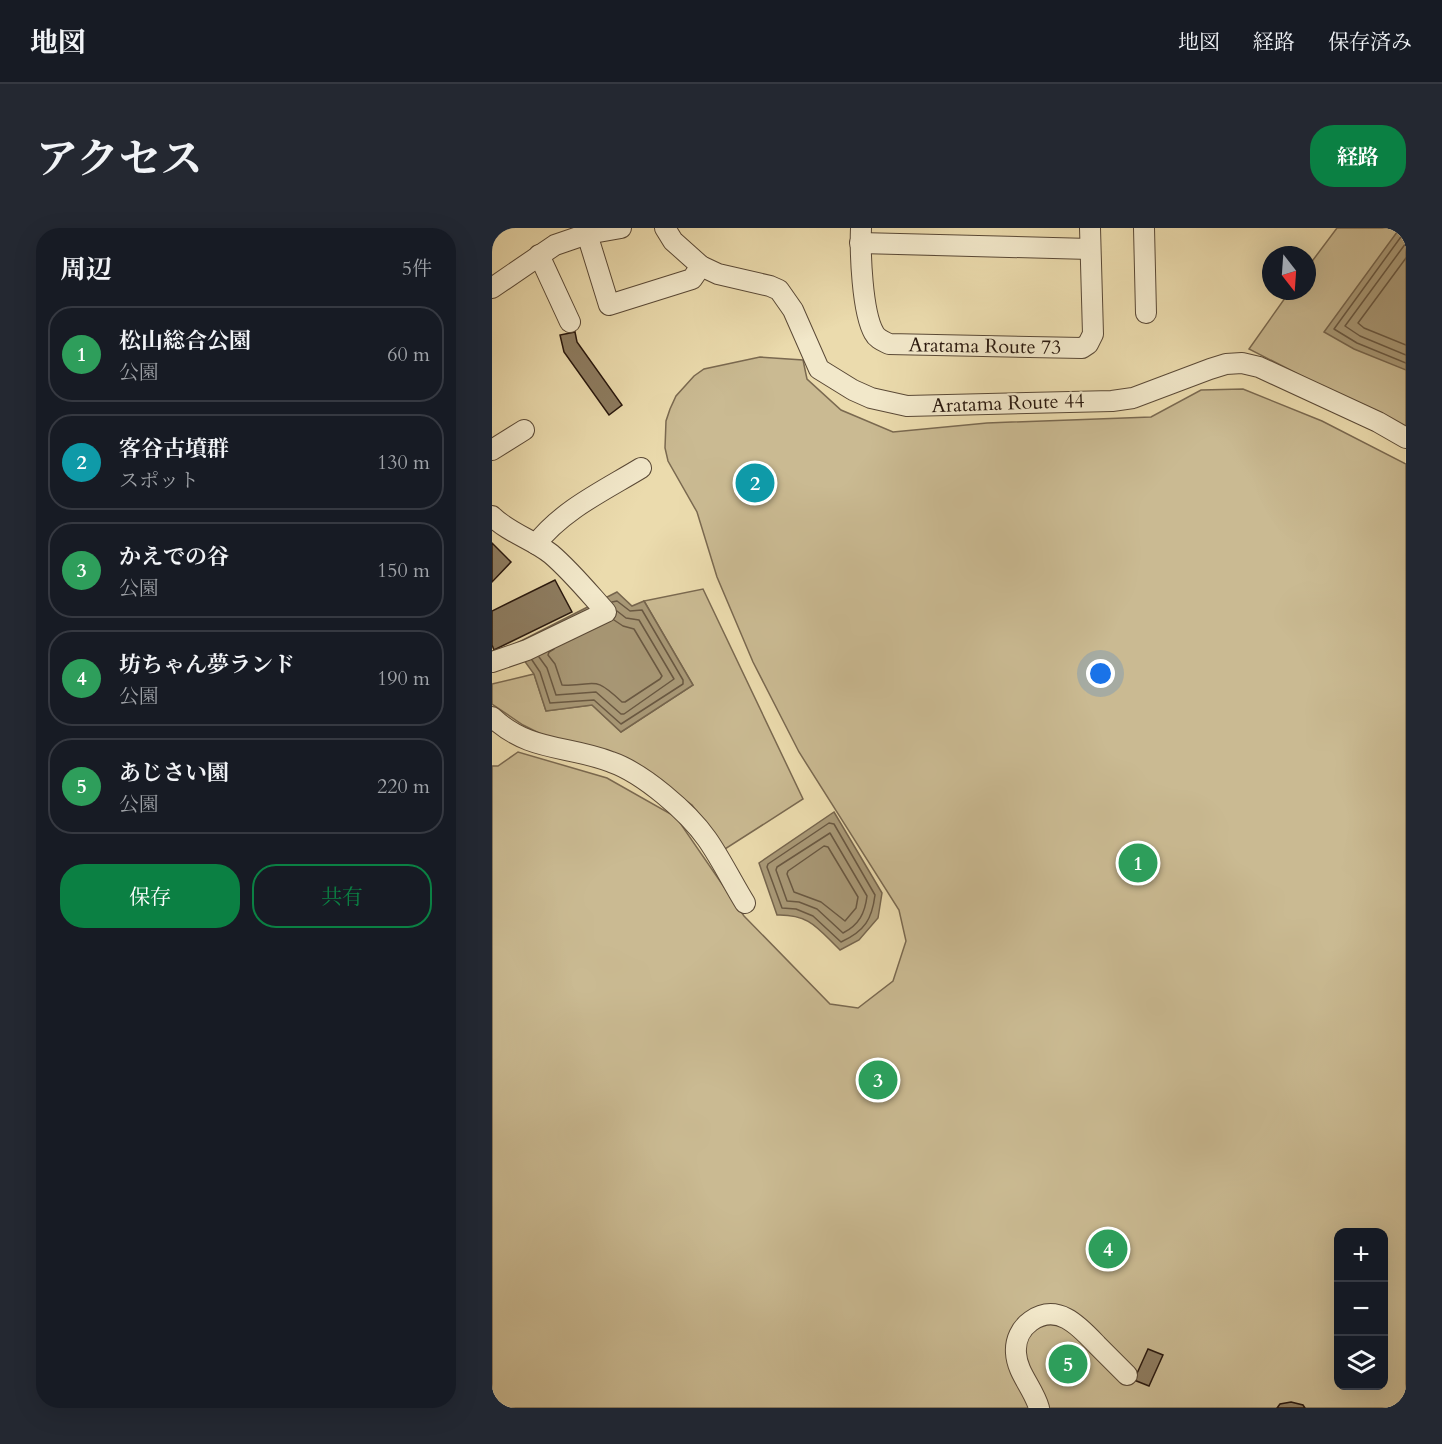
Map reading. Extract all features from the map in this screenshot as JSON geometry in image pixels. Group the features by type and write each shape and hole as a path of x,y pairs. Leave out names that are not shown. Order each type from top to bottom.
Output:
{"street":[{"path":"492,288 555,245 587,234 621,228"},
{"name":"Aratama Route 44","path":"665,228 673,241 701,266 718,274 770,286 779,291 793,310 812,368 871,398 907,406 1112,401 1133,398 1210,369 1242,363 1259,367 1378,422 1406,438"},
{"name":"Aratama Route 73","path":"860,235 861,265 868,316 874,334 889,344 1082,348 1088,344 1094,334 1090,228"},
{"path":"1144,228 1146,313"},
{"path":"587,234 609,305 692,279 701,266"},
{"path":"860,235 1090,249"},
{"path":"539,255 570,322"},
{"path":"492,450 525,429"},
{"path":"536,544 553,525 574,508 641,468"},
{"path":"492,516 508,529 551,554 606,612 527,650 492,662"},
{"path":"492,717 517,735 538,745 613,762 647,782 688,815 699,828 745,903"},
{"path":"1039,1408 1018,1363 1015,1351 1017,1338 1024,1327 1039,1317 1052,1314 1070,1319 1127,1375"}],"shaded area":[{"path":"1337,228 1406,228 1406,429 1249,349 1284,300 1316,300 1316,256"},
{"path":"760,357 803,360 807,379 841,410 893,432 987,423 1151,417 1201,390 1243,389 1322,421 1406,464 1406,1408 492,1408 492,766 498,766 518,752 607,778 676,817 744,916 830,1004 858,1008 893,981 906,941 899,910 799,752 753,662 717,577 697,512 668,461 665,448 666,421 676,396 694,376 704,369"},
{"path":"703,589 803,799 725,849 692,805 631,760 549,738 523,725 492,704 492,684 534,674 546,711 592,705 621,732 693,685 644,601"}],"water":[{"path":"1400,228 1406,228 1406,370 1354,349 1324,332"},
{"path":"617,592 632,606 644,601 693,685 621,732 592,705 546,711 534,674 513,645"},
{"path":"834,812 882,893 878,918 859,940 840,950 819,929 806,920 788,915 777,915 759,863"}],"building":[{"path":"575,332 577,342 622,405 609,415 564,352 560,335"},
{"path":"492,543 511,562 492,582"},
{"path":"555,580 572,612 494,650 492,611"},
{"path":"1148,1349 1163,1355 1149,1386 1134,1380"},
{"path":"1291,1402 1303,1405 1305,1408 1277,1408 1280,1404"}],"place":[{"name":"客谷古墳群","path":"755,483"},
{"name":"松山総合公園","path":"1138,863"},
{"name":"かえでの谷","path":"878,1080"},
{"name":"坊ちゃん夢ランド","path":"1108,1249"},
{"name":"あじさい園","path":"1068,1364"}]}
